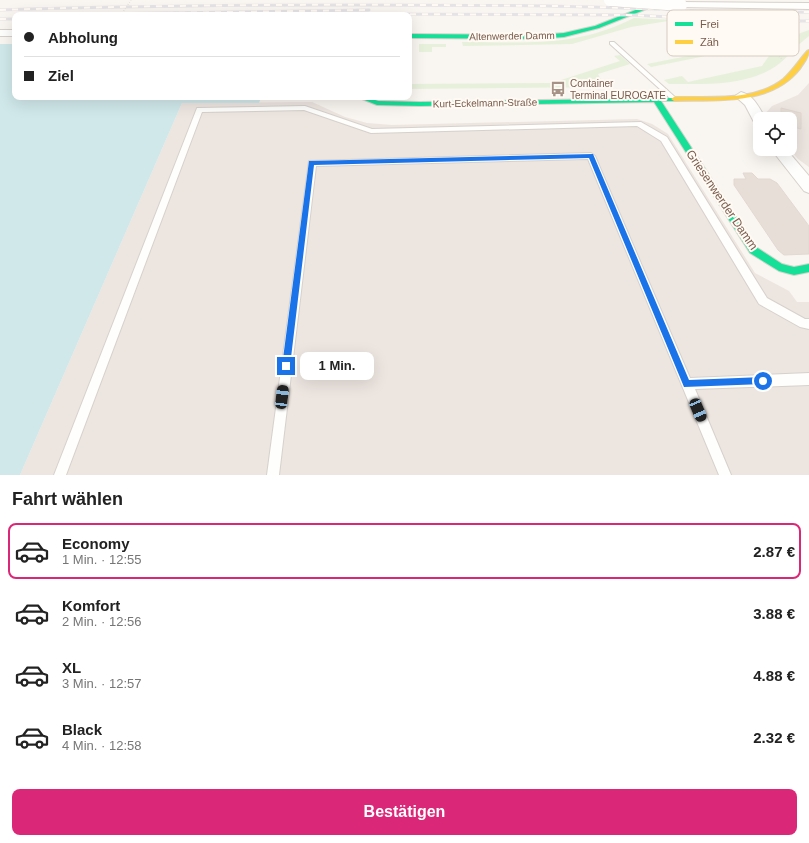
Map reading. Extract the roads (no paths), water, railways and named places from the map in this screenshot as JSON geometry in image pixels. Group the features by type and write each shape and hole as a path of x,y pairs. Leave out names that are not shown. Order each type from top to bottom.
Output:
{"street":[{"path":"610,0 681,5 807,6"},
{"path":"603,10 628,0"},
{"name":"Altenwerder Damm","path":"412,36 537,37 564,35 596,27 666,0"},
{"path":"0,33 12,32"},
{"name":"Kurt-Eckelmann-Straße","path":"368,100 377,103 420,104 674,99 741,96 776,86 787,80 809,52"},
{"path":"741,96 750,103 755,112"},
{"name":"Griesenwerder Damm","path":"656,99 754,250 765,260 784,270 806,271"},
{"name":"Kurt-Eckelmann-Straße","path":"403,100 420,104"},
{"path":"784,156 809,186"}],"lane":[{"path":"612,43 674,99"},
{"path":"60,475 199,110 305,108 371,131 638,124 664,139 763,301 804,324 809,324"},
{"path":"273,475 312,163 591,156 726,475"},
{"path":"792,165 809,180"},
{"path":"687,384 809,379"}],"water":[{"path":"0,44 12,44 12,100 260,100 259,103 182,103 20,475 0,475"}],"railway":[{"path":"0,10 274,5 549,6 679,10"},
{"path":"231,12 369,10"},
{"path":"799,12 809,12"},
{"path":"412,14 631,15 667,17"},
{"path":"0,19 12,19"},
{"path":"799,21 809,21"}],"place":[{"name":"Container Terminal EUROGATE","path":"558,89"}]}
